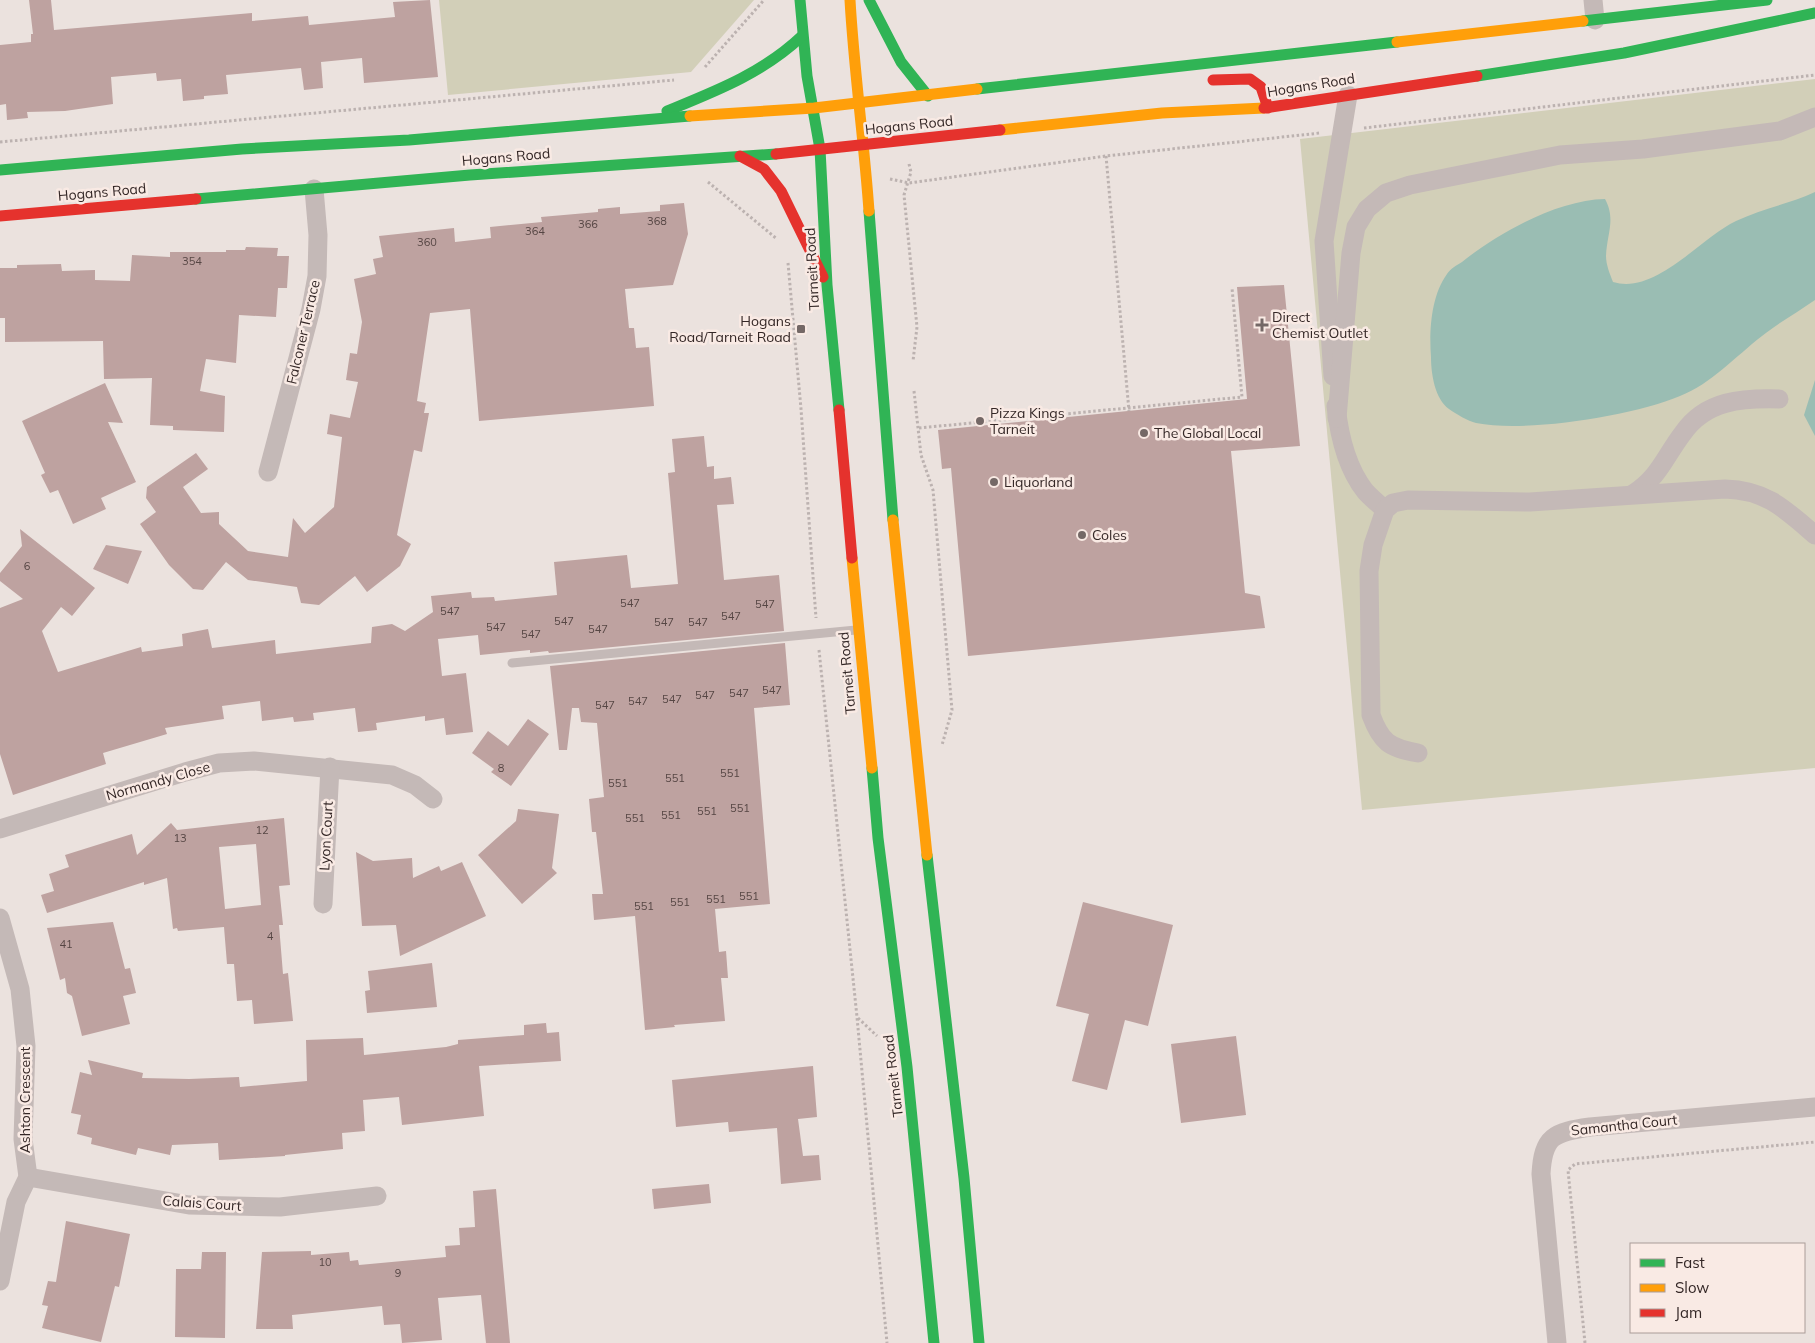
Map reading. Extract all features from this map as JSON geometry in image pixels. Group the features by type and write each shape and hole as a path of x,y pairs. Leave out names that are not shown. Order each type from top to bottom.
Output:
{"street":[{"name":"Tarneit Road","path":"800,0 807,76 820,149 827,285 878,838 918,1165 934,1343"},
{"path":"850,0 853,59 864,145 893,521 925,840 964,1178 980,1343"},
{"path":"869,0 901,64 909,76 928,96"},
{"path":"1589,26 1593,0"},
{"name":"Hogans Road","path":"0,170 242,149 409,140 648,119 814,108 1063,79 1589,26 1767,0"},
{"name":"Hogans Road","path":"0,216 820,149 1162,113 1268,108 1624,53 1815,13"},
{"path":"648,119 764,68 786,54 802,36"},
{"path":"1550,63 1563,51"},
{"path":"1198,81 1245,76 1256,81 1264,90 1268,108"},
{"path":"1063,79 1115,86"},
{"path":"1348,95 1324,242 1328,322 1339,431 1361,484 1385,510"},
{"path":"1338,418 1351,253 1356,227 1366,209 1386,193 1448,176 1560,155 1643,149 1780,131 1815,117"},
{"path":"740,156 766,170 784,196 827,285"},
{"name":"Falconer Terrace","path":"268,472 311,309 317,276 318,235 314,189"},
{"path":"1632,494 1649,483 1660,470 1683,433 1707,409 1738,399 1779,399"},
{"path":"1418,753 1401,750 1386,743 1377,732 1371,715 1369,571 1373,545 1385,510 1394,503 1408,500 1530,502 1632,494 1745,489 1762,495 1782,507 1815,535"},
{"name":"Normandy Close","path":"0,829 185,772 219,764 254,762 330,767 392,775 414,785 433,799"},
{"name":"Lyon Court","path":"323,904 330,767"},
{"name":"Ashton Crescent","path":"0,918 3,940 20,989 26,1046 23,1139 28,1177"},
{"name":"Samantha Court","path":"1557,1343 1541,1174 1542,1152 1552,1138 1568,1130 1815,1107"},
{"path":"0,1281 16,1202 28,1177"},
{"name":"Calais Court","path":"28,1177 189,1205 280,1207 377,1196"}],"lane":[{"path":"512,664 858,629"}],"path":[{"path":"702,70 764,0"},
{"path":"0,142 675,80"},
{"path":"1106,156 1129,409"},
{"path":"909,183 904,195 917,326 913,361"},
{"path":"752,218 779,241"},
{"path":"787,255 801,409 817,634 858,1027 887,1343"},
{"path":"919,428 1242,397 1232,288"},
{"path":"914,391 919,428 920,455 933,490 952,710"},
{"path":"1585,1343 1568,1170 1575,1164 1815,1142"}],"shaded area":[{"path":"439,0 754,0 691,72 448,95"},
{"path":"1815,79 1815,768 1362,810 1300,139"}],"water":[{"path":"1815,192 1815,300 1768,331 1713,377 1691,391 1660,403 1608,416 1579,421 1523,426 1497,426 1476,423 1449,409 1440,399 1433,378 1430,347 1432,314 1437,293 1448,272 1510,230 1529,220 1567,205 1605,199 1610,213 1606,256 1607,266 1613,282 1629,284 1661,273 1736,221"},
{"path":"1815,380 1815,436 1804,415"}],"building":[{"path":"29,0 51,0 54,30 252,13 252,21 308,16 309,25 395,17 393,2 430,0 438,77 364,83 362,58 321,62 323,88 304,90 301,68 226,75 228,94 204,96 204,99 183,101 181,79 157,81 156,73 111,77 113,104 65,111 27,112 28,118 7,120 6,104 0,105 0,45 31,42 31,34 33,34"},
{"path":"684,203 688,234 673,285 625,289 629,328 634,328 636,348 649,347 654,406 479,421 470,309 430,313 417,401 426,403 424,413 429,413 422,452 414,450 397,535 411,544 400,566 367,592 355,576 319,605 301,603 297,587 248,580 226,562 203,590 193,589 169,565 140,524 156,512 146,498 147,487 196,453 208,469 183,487 201,513 219,512 219,524 248,551 288,557 293,518 305,533 334,507 342,437 327,434 330,414 350,418 358,382 346,380 350,353 357,354 362,322 354,279 376,274 373,259 383,257 379,236 454,228 455,242 491,238 490,227 542,222 541,217 598,212 598,209 620,207 620,214 660,211 660,205"},
{"path":"246,247 278,248 277,256 289,256 287,288 278,288 276,317 239,315 236,363 206,359 200,391 225,396 224,432 173,430 173,426 150,425 152,378 104,379 103,341 5,342 5,318 0,318 0,268 17,268 17,265 61,264 62,271 95,270 95,280 130,281 132,255 170,257 170,252 226,252 226,250 245,250"},
{"path":"1284,285 1300,446 1231,451 1245,593 1260,596 1265,628 968,656 951,468 942,469 938,430 1247,399 1237,287"},
{"path":"105,383 123,423 108,422 136,482 101,498 106,509 73,524 58,490 50,493 41,475 45,473 22,421"},
{"path":"704,436 707,467 714,466 714,479 731,477 734,504 717,505 724,580 779,575 784,631 549,653 548,651 530,653 530,650 480,655 478,635 438,639 442,676 466,673 473,732 446,735 444,718 425,721 425,716 376,723 377,730 358,732 355,708 313,713 314,720 294,722 293,717 262,721 260,701 222,706 224,719 165,728 167,734 103,753 106,764 13,795 0,754 0,608 23,599 0,581 0,573 22,546 20,529 95,588 72,616 61,607 42,631 58,672 141,647 142,652 183,646 182,634 208,629 212,648 275,640 276,654 371,643 372,627 392,624 405,631 433,612 431,596 471,592 472,598 494,597 495,601 557,595 554,562 627,555 631,588 678,584 668,473 675,472 672,439"},
{"path":"106,545 142,551 128,584 93,569"},
{"path":"785,643 790,705 754,708 770,904 715,909 719,952 726,951 728,978 721,978 725,1021 674,1025 675,1027 645,1030 635,916 594,920 592,894 603,894 596,832 592,832 589,799 604,797 597,723 581,722 579,708 572,708 567,750 559,750 550,666"},
{"path":"528,719 549,734 511,786 491,772 494,769 472,753 488,731 508,746"},
{"path":"518,809 559,814 552,868 557,873 522,904 478,855 516,821"},
{"path":"284,818 290,885 279,886 283,925 279,925 283,974 288,973 293,1021 254,1024 252,1000 237,1001 234,964 227,964 224,927 178,931 177,928 173,929 167,878 144,885 144,882 47,913 41,895 54,891 49,874 69,867 65,855 132,834 137,855 171,823 177,830","holes":["256,844 261,905 225,909 219,847"]},
{"path":"356,852 373,861 412,858 413,878 439,866 441,871 462,862 486,916 400,956 396,925 362,926"},
{"path":"1083,902 1173,925 1148,1026 1125,1020 1107,1090 1072,1081 1089,1014 1056,1006"},
{"path":"113,922 125,969 130,968 136,993 123,996 130,1024 82,1036 72,996 67,993 65,978 60,980 47,928"},
{"path":"432,963 437,1007 367,1013 365,991 370,990 368,971"},
{"path":"546,1023 547,1033 559,1032 561,1061 479,1066 484,1116 402,1125 399,1097 363,1100 365,1131 342,1133 343,1149 285,1156 219,1160 218,1143 172,1145 170,1155 138,1148 136,1155 91,1144 92,1138 77,1134 81,1115 71,1113 80,1072 92,1075 88,1060 143,1073 142,1078 239,1077 240,1087 307,1081 306,1040 363,1038 364,1055 446,1047 458,1044 458,1040 524,1035 524,1025"},
{"path":"1236,1036 1246,1115 1181,1123 1171,1044"},
{"path":"813,1066 817,1117 798,1119 803,1156 819,1155 821,1180 781,1184 777,1128 729,1132 728,1122 676,1127 672,1080"},
{"path":"709,1184 711,1203 654,1209 652,1189"},
{"path":"496,1189 510,1343 486,1343 481,1295 438,1298 442,1340 402,1343 400,1324 384,1325 382,1306 292,1315 293,1329 256,1329 262,1252 311,1251 311,1255 349,1252 350,1261 358,1260 359,1265 446,1257 445,1246 460,1245 459,1228 475,1227 473,1191"},
{"path":"66,1221 130,1234 119,1287 115,1286 101,1342 42,1328 48,1306 42,1305 48,1281 56,1282"},
{"path":"202,1252 226,1252 225,1338 175,1337 176,1269 201,1269"}],"traffic: fast":[{"path":"800,0 807,76 820,149 827,285 839,410"},
{"path":"869,0 901,62 928,96"},
{"path":"1583,21 1767,0"},
{"path":"1477,76 1624,53 1815,13"},
{"path":"667,111 755,71 771,61 802,36"},
{"path":"977,89 1397,42"},
{"path":"0,170 242,149 409,140 690,116"},
{"path":"196,199 470,175 776,154"},
{"path":"869,211 893,520"},
{"path":"872,768 878,838 907,1067 934,1343"},
{"path":"927,855 964,1178 979,1343"}],"traffic: slow":[{"path":"850,0 869,211"},
{"path":"1397,42 1583,21"},
{"path":"690,116 814,108 977,89"},
{"path":"1000,130 1162,113 1264,108"},
{"path":"893,520 927,855"},
{"path":"852,558 872,768"}],"traffic: jam":[{"path":"1264,108 1477,76"},
{"path":"1213,80 1250,79 1261,87 1268,108"},
{"path":"776,154 1000,130"},
{"path":"740,156 764,169 781,191 823,277"},
{"path":"0,216 196,199"},
{"path":"839,410 852,558"}],"place":[{"name":"Direct Chemist Outlet","path":"1262,325"},
{"name":"Hogans Road/Tarneit Road","path":"801,329"},
{"name":"Pizza Kings Tarneit","path":"980,421"},
{"name":"The Global Local","path":"1144,433"},
{"name":"Liquorland","path":"994,482"},
{"name":"Coles","path":"1082,535"}]}
